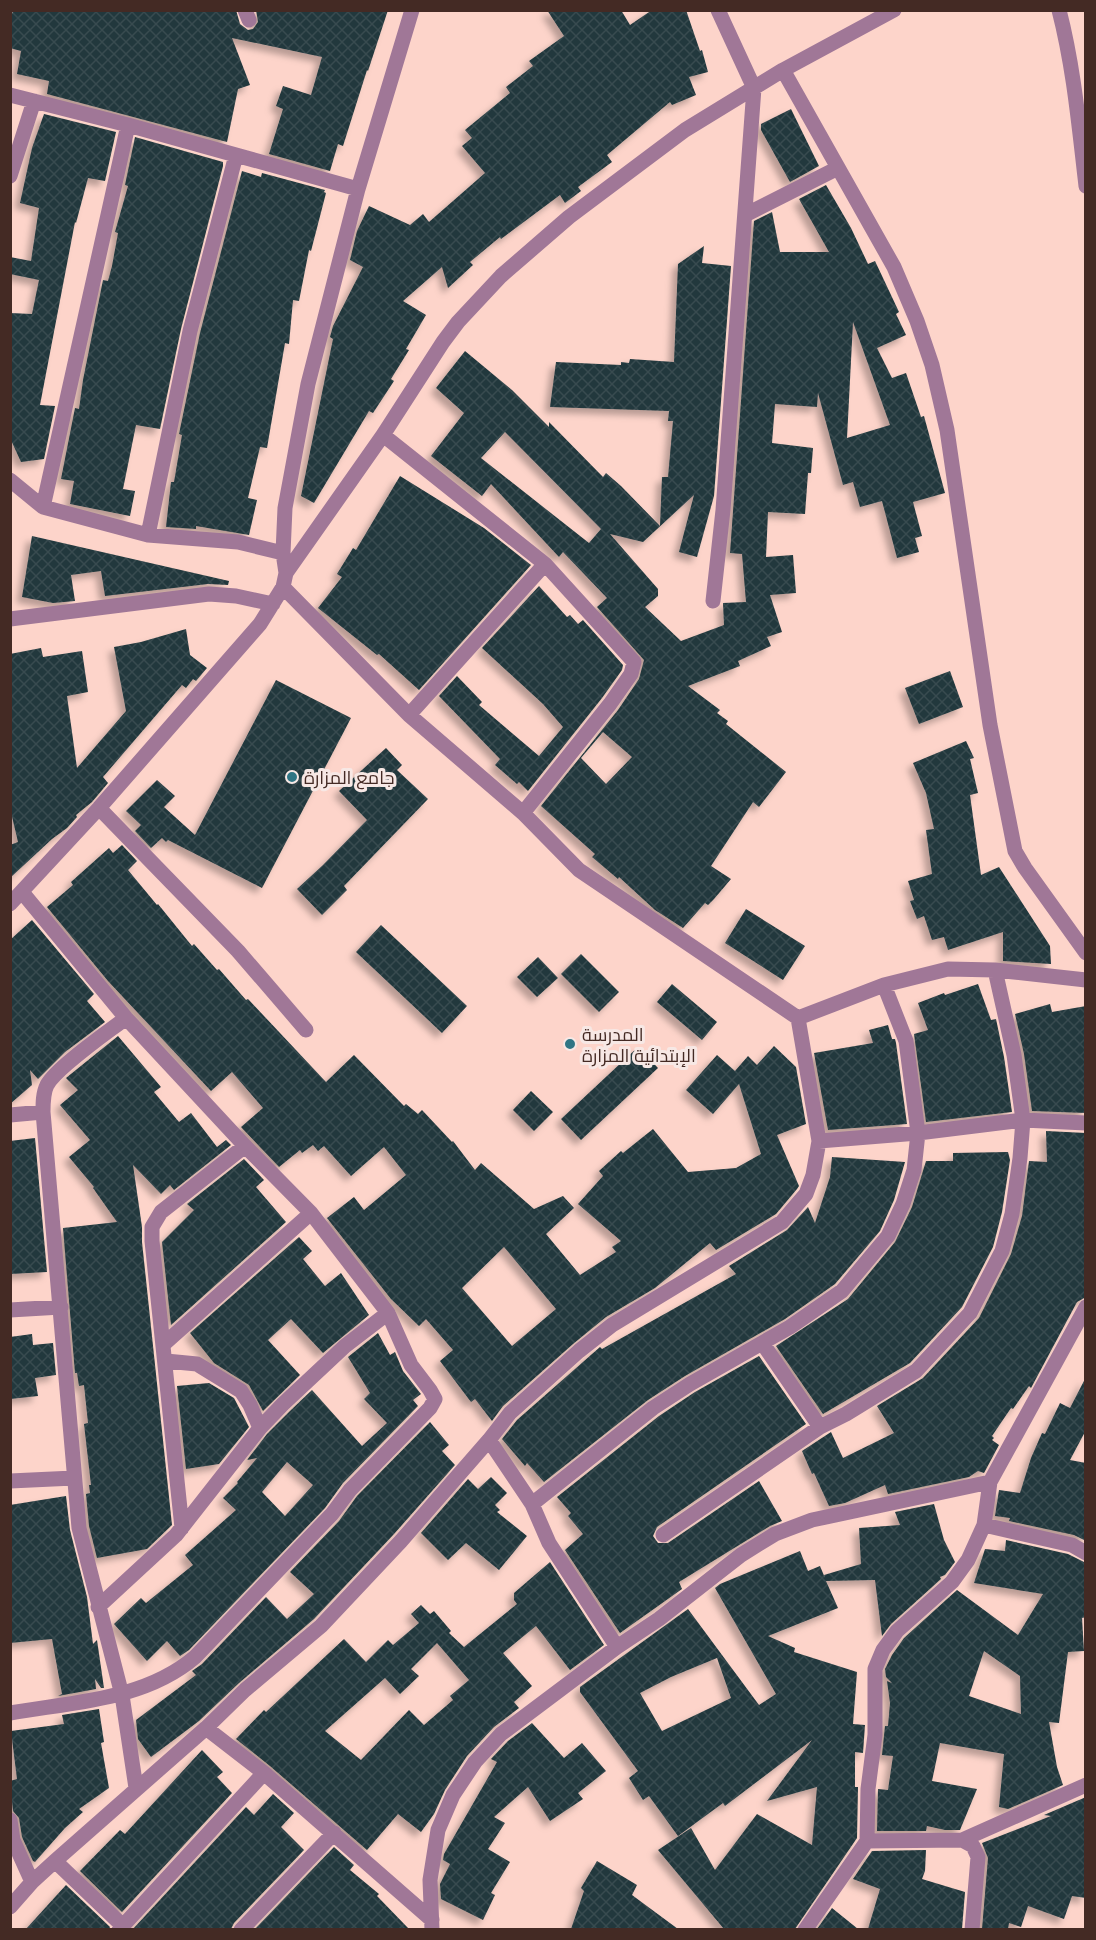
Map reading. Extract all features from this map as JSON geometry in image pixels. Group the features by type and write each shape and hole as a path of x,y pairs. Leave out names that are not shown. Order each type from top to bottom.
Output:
{"street":[{"path":"10,1907 55,1861 206,1728 245,1690 321,1626 401,1541 510,1413 579,1351 612,1325 782,1222 806,1194 813,1175 819,1141 798,1018 579,870 523,813 409,716 284,580 285,508 308,384 358,189 412,10"},
{"path":"713,601 723,510 754,88 718,10"},
{"path":"10,904 99,808 260,624 273,604 284,580 443,342 458,322 501,276 569,217 703,118 783,70 894,10"},
{"path":"1059,10 1068,46 1086,186"},
{"path":"783,70 905,290 932,364 947,430 990,725 1015,851 1086,953"},
{"path":"10,95 128,125 358,189"},
{"path":"10,176 34,101"},
{"path":"44,507 128,125"},
{"path":"148,536 190,331 236,155"},
{"path":"745,215 838,168"},
{"path":"383,435 545,564 634,662 634,668 610,704 523,813"},
{"path":"10,480 44,507 148,536 238,542 283,553"},
{"path":"409,716 545,564"},
{"path":"10,619 209,594 236,596 273,604"},
{"path":"99,808 238,951 306,1030"},
{"path":"10,1713 122,1695 182,1668 195,1657 433,1404 435,1399 411,1365 388,1313 311,1213 126,1018 22,892"},
{"path":"798,1018 884,985 948,969 995,970 1086,980"},
{"path":"663,1535 820,1427 846,1414 916,1371 970,1313 1002,1251 1012,1214 1023,1120 1014,1054 995,970"},
{"path":"532,1504 653,1408 690,1384 763,1344 842,1291 888,1236 903,1204 914,1170 918,1133 906,1041 884,985"},
{"path":"126,1018 59,1071 47,1084 43,1112 79,1528 122,1695 136,1788"},
{"path":"10,1115 43,1112"},
{"path":"819,1141 918,1133 1023,1120 1086,1123"},
{"path":"182,1528 152,1227 161,1212 245,1146"},
{"path":"164,1344 311,1213"},
{"path":"10,1310 61,1307"},
{"path":"805,1929 867,1841 868,1789 875,1735 875,1669 883,1650 897,1631 952,1582 968,1560 984,1525 990,1482 1086,1307"},
{"path":"98,1607 144,1567 182,1528 260,1428 345,1346 388,1313"},
{"path":"763,1344 820,1427"},
{"path":"166,1361 197,1364 241,1391 260,1428"},
{"path":"489,1440 532,1504 549,1543 617,1647"},
{"path":"10,1481 74,1478"},
{"path":"432,1925 430,1880 438,1830 453,1795 475,1762 501,1734 617,1647 660,1619 741,1555 775,1534 812,1520 990,1482"},
{"path":"984,1525 1072,1545 1086,1553"},
{"path":"206,1728 264,1773 334,1833 432,1925"},
{"path":"55,1861 121,1928 264,1773"},
{"path":"867,1841 962,1840 1086,1785"},
{"path":"10,1820 13,1840 32,1882"},
{"path":"241,1929 334,1833"},
{"path":"962,1840 973,1846 978,1857 972,1929"}],"building":[{"path":"13,10 194,10 195,12 198,10 236,10 240,24 248,30 253,29 258,22 256,10 388,10 343,146 338,144 330,171 269,154 283,109 276,106 283,86 311,95 322,57 232,38 250,85 238,89 227,142 47,94 49,81 17,74 21,51 10,48 10,22"},
{"path":"547,10 621,10 630,25 652,10 686,10 708,72 689,77 696,95 672,105 670,102 607,155 612,162 578,187 581,191 565,203 560,195 501,239 500,237 470,262 473,265 448,288 442,267 403,301 426,315 406,349 409,350 391,379 394,381 373,413 369,411 314,503 301,496 333,339 330,337 333,326 363,267 350,260 357,231 369,206 410,225 423,214 429,222 485,173 462,146 472,138 465,130 510,93 506,87 533,66 529,61 564,36"},
{"path":"791,109 819,166 790,182 761,130 761,124"},
{"path":"44,114 116,132 105,181 88,178 75,222 40,405 55,406 44,459 21,462 10,438 10,313 32,314 39,280 10,274 10,257 31,261 39,208 20,203 32,148"},
{"path":"135,137 223,162 223,166 181,329 160,429 136,425 123,489 135,491 130,516 70,504 74,481 61,479 75,408 79,409 103,280 108,281 112,266 118,233 115,232 128,186 125,185"},
{"path":"242,171 261,177 262,173 325,190 326,193 311,251 309,250 299,301 293,300 289,344 285,343 267,448 260,447 248,498 257,500 249,535 196,526 196,529 166,527 171,482 174,482 182,435 179,434 200,333"},
{"path":"826,185 851,228 868,264 875,261 899,312 896,314 906,335 877,348 892,378 906,373 921,417 924,416 945,493 913,502 922,536 915,538 919,552 897,558 882,501 860,507 853,482 843,485 818,393 817,407 775,404 772,443 813,448 811,473 808,473 805,514 768,512 766,557 793,555 796,593 770,595 782,632 767,637 771,646 738,661 740,666 688,686 720,710 717,713 728,721 726,724 786,772 759,807 753,802 711,866 731,879 714,899 708,905 705,903 683,928 655,910 619,877 618,879 592,857 595,854 541,806 618,710 639,679 644,660 597,607 607,598 563,552 559,557 491,484 482,496 431,456 464,413 436,388 465,351 512,390 549,427 549,422 603,477 606,473 621,486 660,526 662,477 668,477 673,421 668,421 669,411 550,407 556,362 621,365 621,362 629,363 630,359 674,362 678,264 704,246 702,263 731,266 714,496 697,557 679,552 694,495 643,542 610,534 658,589 658,596 645,607 681,641 724,625 723,603 746,602 742,554 730,553 754,221 772,212 780,252 829,252 799,199","holes":["853,322 890,425 847,438","505,432 601,529 589,543 481,458","603,732 632,757 606,784 581,758"]},
{"path":"400,476 484,528 531,565 419,690 379,654 377,655 318,608 342,577 337,574 353,548 356,550"},
{"path":"32,536 229,581 228,585 208,584 105,596 101,571 71,575 75,601 53,603 22,597"},
{"path":"539,586 567,617 570,615 578,624 583,620 623,665 622,670 602,698 528,791 495,765 500,759 439,696 457,676 482,702 479,705 539,756 563,727 543,704 482,648"},
{"path":"186,629 190,655 207,668 196,681 193,679 186,688 182,685 103,777 108,783 92,802 76,815 77,817 67,828 10,878 10,845 18,842 10,808 10,654 41,648 43,657 82,651 88,692 67,696 77,768 126,711 114,647"},
{"path":"950,671 963,707 919,724 905,688"},
{"path":"276,680 351,718 262,888 168,840 166,842 162,838 151,848 135,831 141,825 126,811 157,780 175,796 164,807 195,835"},
{"path":"966,741 974,758 970,759 978,793 970,795 981,875 999,867 1050,946 1051,964 1003,961 1003,932 948,950 944,937 932,940 924,916 917,919 910,901 914,900 908,881 932,874 926,830 934,829 926,793 913,763"},
{"path":"386,748 402,765 397,770 428,799 344,886 347,890 322,915 297,889 367,820 339,791"},
{"path":"122,845 137,861 128,870 192,946 194,944 217,970 219,969 326,1082 354,1055 404,1106 406,1104 418,1114 422,1110 453,1141 475,1170 481,1163 534,1209 563,1196 574,1208 546,1234 580,1275 616,1252 612,1247 621,1241 578,1204 603,1176 599,1171 621,1151 623,1153 653,1129 688,1172 736,1168 761,1154 739,1084 713,1114 686,1090 717,1055 735,1071 748,1056 757,1065 774,1046 796,1067 806,1124 777,1135 799,1186 776,1214 716,1250 710,1243 655,1288 606,1317 503,1406 492,1421 475,1399 471,1402 440,1361 453,1350 426,1319 419,1326 391,1299 327,1218 354,1197 364,1210 406,1175 384,1147 351,1176 324,1146 318,1151 313,1145 302,1153 300,1150 279,1167 241,1127 263,1108 232,1072 211,1091 108,981 47,907 73,885 71,882 109,848 113,853","holes":["504,1247 556,1309 512,1346 462,1288"]},
{"path":"746,909 805,946 783,980 725,943"},
{"path":"32,920 94,994 87,1001 105,1022 65,1052 38,1079 30,1070 32,1085 10,1104 10,940"},
{"path":"381,925 467,1006 442,1033 356,952"},
{"path":"581,954 619,992 599,1012 561,974"},
{"path":"538,957 558,978 537,997 517,977"},
{"path":"672,984 717,1022 702,1040 657,1002"},
{"path":"978,984 991,1020 996,1019 1012,1112 926,1122 914,1034 928,1030 918,1003"},
{"path":"1050,1004 1052,1012 1086,1006 1086,1113 1032,1111 1024,1054 1015,1014"},
{"path":"888,1025 892,1039 895,1039 896,1043 907,1124 828,1130 814,1053 873,1043 869,1030"},
{"path":"118,1036 161,1087 154,1092 179,1122 191,1113 217,1147 226,1140 231,1145 174,1190 170,1185 161,1194 133,1165 142,1227 172,1525 147,1549 97,1558 89,1526 86,1494 90,1493 89,1485 91,1485 84,1424 88,1423 84,1385 79,1386 77,1373 75,1373 63,1228 117,1222 94,1187 69,1157 90,1140 60,1105 78,1090 66,1078"},
{"path":"638,1047 658,1068 581,1140 561,1119"},
{"path":"531,1091 553,1112 534,1131 513,1110"},
{"path":"1046,1131 1086,1133 1086,1297 1077,1302 1031,1388 1029,1386 1013,1409 1011,1408 992,1436 994,1438 992,1440 999,1445 984,1473 978,1471 969,1477 888,1494 885,1485 845,1503 829,1506 802,1451 831,1432 843,1458 894,1433 877,1406 923,1378 979,1318 1011,1254 1022,1216 1029,1161 1047,1162"},
{"path":"35,1138 47,1272 10,1274 10,1141"},
{"path":"1008,1152 1010,1160 1002,1212 993,1247 962,1307 910,1363 823,1414 776,1346 848,1299 895,1242 912,1207 926,1161 953,1161 953,1153"},
{"path":"832,1157 905,1162 894,1200 880,1231 835,1284 785,1319 685,1376 648,1400 544,1482 527,1463 525,1466 502,1439 517,1420 600,1347 602,1349 736,1274 729,1266 787,1230 808,1207 815,1223 830,1177"},
{"path":"244,1159 264,1180 256,1187 286,1222 171,1325 162,1242 194,1210 187,1204"},
{"path":"299,1237 312,1251 303,1259 325,1286 341,1273 369,1315 323,1353 291,1319 268,1340 300,1375 263,1411 249,1385 214,1363 190,1333"},
{"path":"378,1333 390,1355 395,1352 403,1371 421,1394 413,1400 418,1406 343,1483 325,1508 189,1650 180,1656 167,1641 147,1661 114,1624 141,1598 146,1603 193,1565 185,1555 236,1510 223,1498 257,1458 247,1460 267,1434 290,1411 312,1390 362,1446 387,1423 364,1399 370,1393 348,1357","holes":["287,1462 313,1485 285,1516 262,1492"]},
{"path":"32,1334 33,1345 53,1343 56,1375 35,1378 38,1396 10,1399 10,1337"},
{"path":"759,1356 806,1424 657,1527 653,1536 658,1543 668,1543 759,1481 782,1521 770,1526 679,1582 682,1589 620,1633 565,1550 583,1534 568,1516 571,1513 557,1497 659,1416 695,1392"},
{"path":"1086,1377 1086,1430 1070,1460 1086,1463 1086,1541 1074,1535 995,1516 999,1490 1020,1493 1042,1433 1045,1434 1060,1403 1070,1408"},
{"path":"209,1383 234,1398 249,1427 219,1464 186,1469 177,1386"},
{"path":"430,1422 449,1445 442,1451 455,1465 314,1619 239,1683 199,1721 151,1757 138,1739 136,1720 196,1675 192,1671 202,1664 266,1597 287,1619 314,1594 290,1572 339,1521 357,1496"},
{"path":"491,1477 507,1493 495,1505 500,1510 497,1512 527,1536 499,1570 466,1543 448,1560 421,1533 468,1479 478,1489"},
{"path":"66,1496 70,1530 87,1597 93,1644 97,1640 104,1688 101,1688 95,1679 96,1689 58,1696 62,1694 52,1639 10,1643 10,1505"},
{"path":"934,1504 944,1540 955,1562 945,1575 940,1577 941,1579 891,1624 882,1636 875,1580 826,1581 838,1608 768,1636 795,1648 794,1652 857,1672 853,1724 865,1725 863,1753 855,1752 855,1787 858,1787 857,1838 795,1929 724,1929 658,1850 691,1828 715,1870 757,1814 812,1845 817,1787 767,1801 812,1740 725,1806 723,1803 678,1836 649,1796 643,1800 629,1778 638,1771 580,1692 580,1687 688,1609 759,1705 776,1694 715,1588 800,1551 808,1571 820,1566 825,1578 824,1575 861,1564 859,1528 900,1525 895,1512","holes":["717,1658 731,1698 662,1731 640,1693"]},
{"path":"1006,1540 1068,1554 1086,1563 1086,1617 1082,1618 1084,1651 1068,1652 1059,1723 1049,1722 1057,1767 1063,1785 1008,1809 999,1807 1004,1754 940,1743 932,1781 977,1789 960,1830 945,1830 927,1826 926,1831 877,1831 878,1789 888,1790 893,1756 882,1755 890,1703 887,1681 892,1683 886,1677 885,1669 904,1638 957,1590 1018,1635 1043,1594 974,1583 985,1549 1005,1551","holes":["984,1651 1020,1676 1021,1714 969,1696"]},
{"path":"550,1562 604,1645 570,1670 536,1626 503,1653 532,1686 514,1702 519,1708 494,1727 467,1756 445,1790 434,1814 421,1832 398,1814 367,1850 236,1739 264,1710 266,1712 344,1639 366,1662 388,1640 393,1645 419,1623 411,1614 421,1605 430,1614 434,1611 451,1631 449,1633 464,1647 517,1604 514,1600 514,1593","holes":["437,1643 469,1680 450,1696 453,1700 424,1725 409,1710 361,1760 325,1731 385,1678 400,1694 419,1676 411,1669"]},
{"path":"99,1709 104,1742 101,1743 109,1788 79,1809 83,1812 65,1828 35,1862 22,1837 19,1818 13,1811 10,1781 17,1779 11,1731 64,1724 62,1715"},
{"path":"532,1723 564,1758 582,1743 606,1771 578,1793 583,1799 550,1821 528,1787 494,1817 505,1823 488,1849 510,1862 491,1893 495,1895 483,1920 441,1899 440,1884 450,1864 443,1860 444,1854 497,1762 491,1759 508,1741"},
{"path":"202,1750 223,1772 217,1777 232,1793 122,1912 80,1871 120,1830 125,1834"},
{"path":"273,1794 294,1813 281,1827 304,1850 234,1923 231,1929 133,1929 246,1807 254,1815"},
{"path":"1086,1797 1086,1898 1072,1896 1064,1919 1028,1906 1021,1927 1009,1923 1008,1929 982,1929 988,1858 982,1843 1051,1816 1044,1815"},
{"path":"334,1847 354,1865 350,1870 379,1894 377,1896 409,1929 255,1929"},
{"path":"926,1850 925,1871 922,1879 965,1892 962,1929 868,1929 880,1889 853,1879 872,1851"},
{"path":"597,1861 637,1885 632,1895 678,1929 571,1929 584,1891 581,1888"},
{"path":"66,1885 110,1927 109,1929 26,1929"},
{"path":"832,1908 858,1929 817,1929"}],"place":[{"name":"جامع المزارة","path":"292,777"},
{"name":"المدرسة الإبتدائية المزارة","path":"570,1044"}]}
